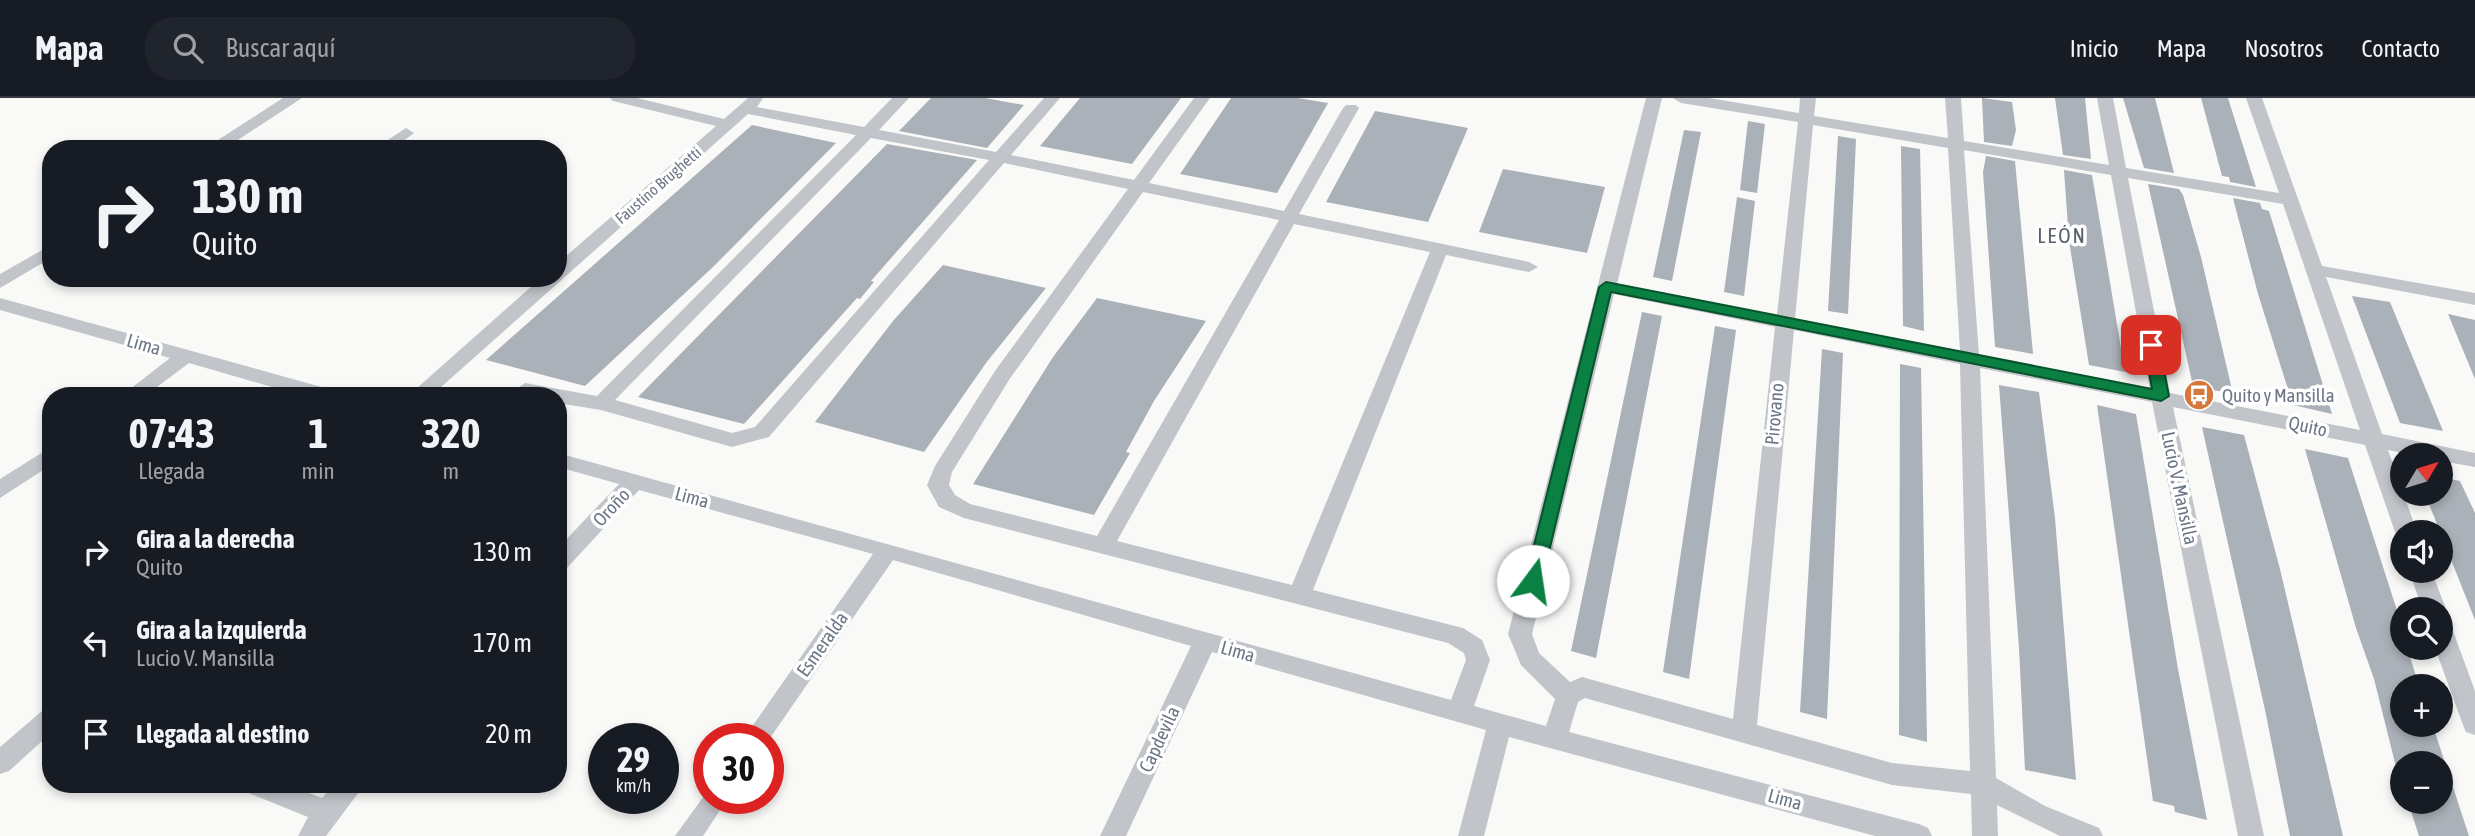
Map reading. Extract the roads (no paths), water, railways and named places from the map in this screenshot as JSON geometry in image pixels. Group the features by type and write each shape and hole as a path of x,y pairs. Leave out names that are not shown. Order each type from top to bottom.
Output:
{"street":[{"path":"226,140 294,98"},
{"path":"618,98 727,124"},
{"path":"601,403 901,98"},
{"path":"567,397 601,403 732,440 762,432 1003,158 1052,98"},
{"path":"1202,98 1002,376 942,471 938,485 947,501 964,510 1300,593 1455,635 1474,647 1478,660 1459,713"},
{"path":"1569,696 1529,658 1520,634 1654,98"},
{"path":"1681,98 1807,108 1954,142 2289,200"},
{"path":"1953,98 1969,359 1985,836"},
{"name":"Lucio V. Mansilla","path":"2105,98 2161,396 2251,836"},
{"path":"2254,98 2402,520"},
{"path":"751,104 868,132 1529,267"},
{"name":"Faustino Brughetti","path":"567,265 751,104"},
{"path":"1103,545 1351,108"},
{"name":"Pirovano","path":"1744,731 1783,321 1807,108"},
{"path":"396,140 406,133"},
{"path":"1300,593 1440,248"},
{"path":"0,282 42,256"},
{"path":"2315,271 2475,299"},
{"path":"428,387 542,287"},
{"name":"Quito","path":"1606,287 2475,460"},
{"name":"Lima","path":"0,304 297,387"},
{"path":"143,387 186,356"},
{"path":"0,490 42,460"},
{"name":"Lima","path":"567,462 888,550 1205,642 1553,738 1856,827 1919,836"},
{"name":"Oroño","path":"567,553 634,481"},
{"name":"Esmeralda","path":"767,723 888,550"},
{"name":"Capdevila","path":"1113,836 1205,642"},
{"path":"2451,660 2475,725"},
{"path":"1553,738 1569,696 1582,687 1892,774 1983,783 2036,814 2090,836"},
{"path":"1471,836 1500,724"},
{"path":"0,763 42,726"},
{"path":"277,793 326,812"},
{"path":"311,836 326,812 344,793"},
{"path":"688,836 704,814"}],"place":[{"name":"Quito y Mansilla","path":"2199,395"}],"district":[{"name":"LEÓN","path":"2062,235"}]}
